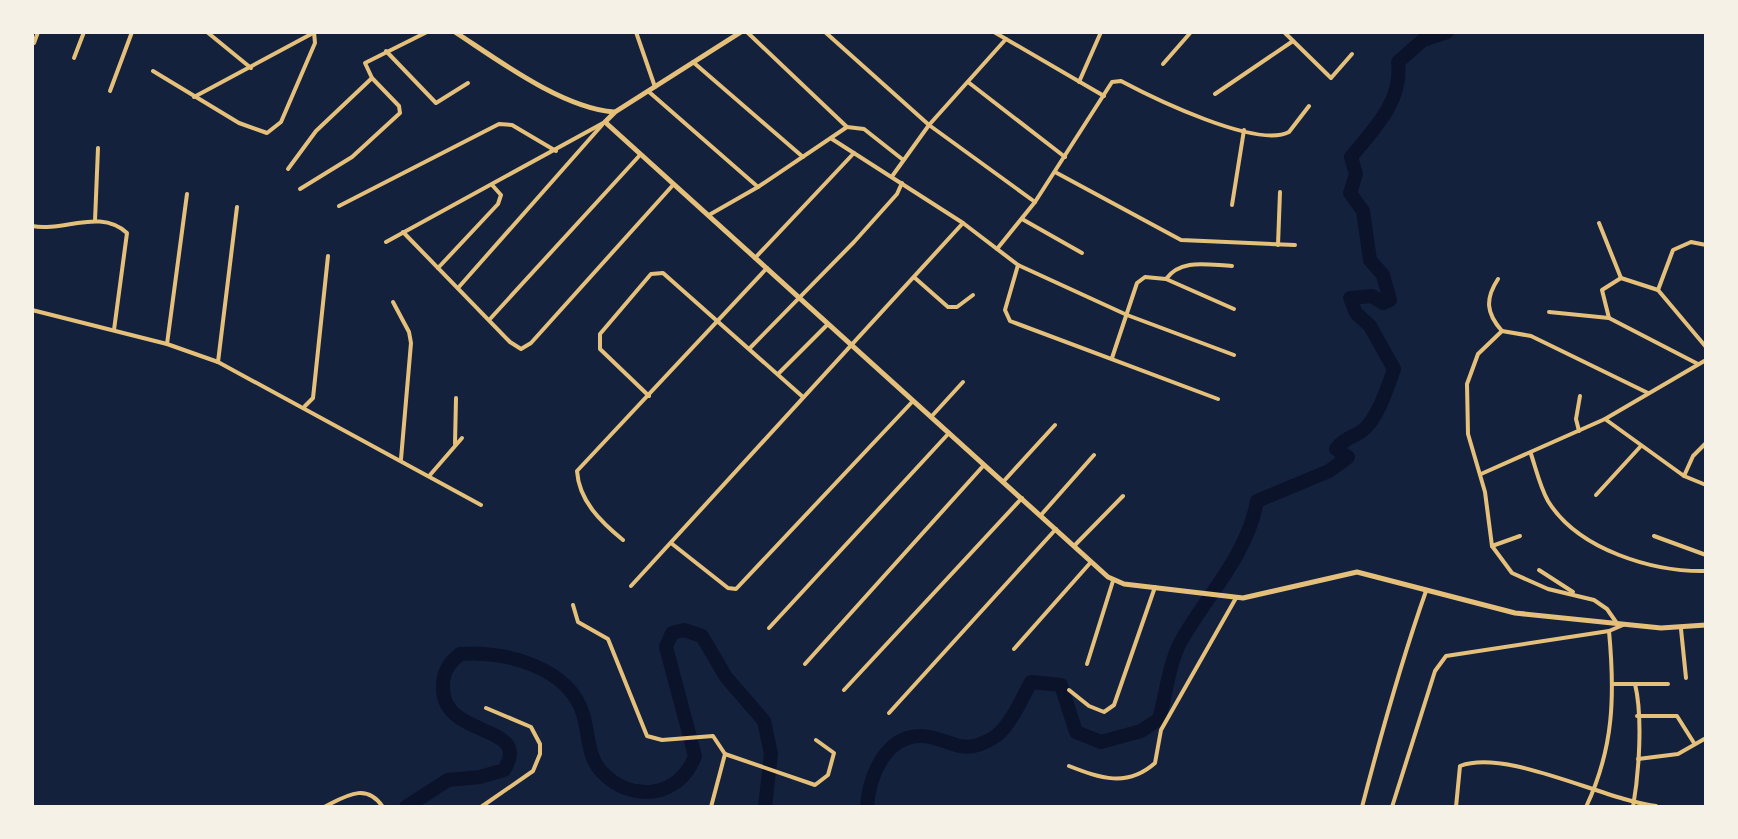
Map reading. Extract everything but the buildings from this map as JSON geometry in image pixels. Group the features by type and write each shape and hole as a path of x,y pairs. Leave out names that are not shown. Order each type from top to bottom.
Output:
{"street":[{"path":"34,43 38,32"},
{"path":"74,58 84,32"},
{"path":"110,91 132,32"},
{"path":"207,32 251,68"},
{"path":"153,71 194,97 260,133 273,130 281,122 315,43 315,32 194,97"},
{"path":"300,189 352,157 400,110 372,78 365,63 427,32"},
{"path":"455,32 548,88 583,104 615,112"},
{"path":"636,32 655,87"},
{"path":"458,288 615,112 744,32 847,127 864,129 902,159"},
{"path":"825,32 929,125 1035,202"},
{"path":"994,32 1104,96"},
{"path":"1079,82 1101,32"},
{"path":"1163,64 1191,32"},
{"path":"1284,32 1334,78 1352,54"},
{"path":"892,176 929,125 1006,39"},
{"path":"1215,94 1293,41"},
{"path":"386,51 436,103 468,83"},
{"path":"693,62 803,157"},
{"path":"288,169 316,131 372,78"},
{"path":"997,249 1035,202 1112,82 1121,81 1176,109 1244,130 1286,135 1309,106"},
{"path":"968,82 1065,157"},
{"path":"648,91 758,187"},
{"path":"386,242 605,122"},
{"path":"605,122 1113,581 1236,598 1352,572 1515,613 1681,629 1706,625"},
{"path":"339,206 499,124 512,125 556,151"},
{"path":"709,215 758,187 847,127"},
{"path":"1232,205 1244,130"},
{"path":"832,139 963,223 1018,265 1127,315 1234,355"},
{"path":"95,221 98,148"},
{"path":"755,258 854,153"},
{"path":"490,320 640,155"},
{"path":"1055,172 1181,240 1295,245"},
{"path":"750,348 883,210 902,183"},
{"path":"403,232 510,342 521,349 531,343 673,185"},
{"path":"438,268 500,201 501,195 493,186"},
{"path":"1278,245 1280,192"},
{"path":"167,344 187,194"},
{"path":"218,362 237,207"},
{"path":"1022,219 1082,253"},
{"path":"32,226 51,228 95,221 112,223 127,233 114,331"},
{"path":"631,586 803,397 854,346 963,223"},
{"path":"1599,223 1621,278"},
{"path":"1658,290 1673,250 1691,242 1706,245"},
{"path":"304,406 313,398 328,256"},
{"path":"1018,265 1005,316 1010,321 1218,399"},
{"path":"1166,279 1173,269 1184,265 1232,266"},
{"path":"623,540 598,519 580,488 577,471 767,268"},
{"path":"649,396 600,349 598,342 600,334 651,274 663,273 803,397"},
{"path":"915,278 948,307 957,307 973,295"},
{"path":"1609,318 1602,290 1621,278"},
{"path":"1621,278 1658,290 1706,347"},
{"path":"1112,358 1140,280 1166,279 1234,309"},
{"path":"1498,279 1489,293 1488,307 1491,318 1502,331 1531,336 1648,393"},
{"path":"393,302 409,332 411,343 401,459"},
{"path":"32,310 167,344 218,362 304,406 481,505"},
{"path":"1549,312 1609,318 1698,364"},
{"path":"778,374 828,324"},
{"path":"1502,331 1478,354 1468,373 1468,434 1481,474 1492,546 1519,577 1548,589 1575,593"},
{"path":"1481,474 1605,419 1706,360"},
{"path":"931,417 963,382"},
{"path":"1579,431 1576,419 1580,396"},
{"path":"455,447 456,398"},
{"path":"671,543 728,588 736,589 913,401"},
{"path":"1605,419 1684,476 1706,485"},
{"path":"1003,482 1055,425"},
{"path":"769,628 949,433"},
{"path":"430,475 462,438"},
{"path":"1684,476 1693,456 1706,443"},
{"path":"1596,495 1640,447"},
{"path":"1531,454 1548,501 1583,534 1642,564 1706,571"},
{"path":"1041,515 1094,455"},
{"path":"805,664 984,465"},
{"path":"1074,546 1123,496"},
{"path":"844,690 1022,498"},
{"path":"889,713 1056,529"},
{"path":"1492,546 1520,536"},
{"path":"1654,536 1706,555"},
{"path":"1014,649 1091,562"},
{"path":"1539,570 1607,609 1616,622"},
{"path":"1087,664 1113,581"},
{"path":"1069,690 1101,711 1111,709 1120,693 1155,587"},
{"path":"1362,807 1383,737 1393,684 1426,591"},
{"path":"1069,766 1113,780 1135,776 1155,763 1161,730 1236,598"},
{"path":"573,605 578,622 605,636 612,646 642,730 654,739 716,738 725,754 804,784 824,782 834,753 816,740"},
{"path":"1392,807 1435,671 1446,656 1609,631 1624,625"},
{"path":"1681,629 1686,678"},
{"path":"1586,807 1611,732 1614,684 1609,631"},
{"path":"1614,684 1668,684"},
{"path":"1634,805 1638,759 1635,684"},
{"path":"481,807 533,771 540,754 540,744 531,727 486,708"},
{"path":"1637,716 1677,716 1694,743"},
{"path":"1638,759 1665,757 1706,738"},
{"path":"711,807 725,754"},
{"path":"1706,763 1706,775"},
{"path":"1456,807 1456,776 1460,766 1465,764 1513,766 1634,805 1656,806"},
{"path":"324,807 364,791 372,794 383,807"},
{"path":"116,807 135,807"}],"waterway":[{"path":"867,807 871,783 881,760 898,742 922,736 964,747 982,744 1004,728 1031,682 1061,685 1076,732 1101,742 1141,731 1159,719 1181,641 1245,540 1257,501 1329,471 1348,457 1336,449 1367,426 1381,403 1394,369 1370,326 1356,313 1350,298 1372,296 1383,303 1390,300 1383,275 1370,260 1363,211 1350,193 1356,174 1351,157 1391,102 1396,89 1398,62 1423,40 1447,32"},
{"path":"406,807 448,780 480,777 504,770 510,755 507,744 469,724 446,703 444,676 460,654 514,659 549,673 564,684 575,698 583,714 594,759 602,772 627,789 641,792 667,788 688,770 695,756 666,647 672,633 684,630 702,636 726,677 764,721 771,754 765,807"}]}
